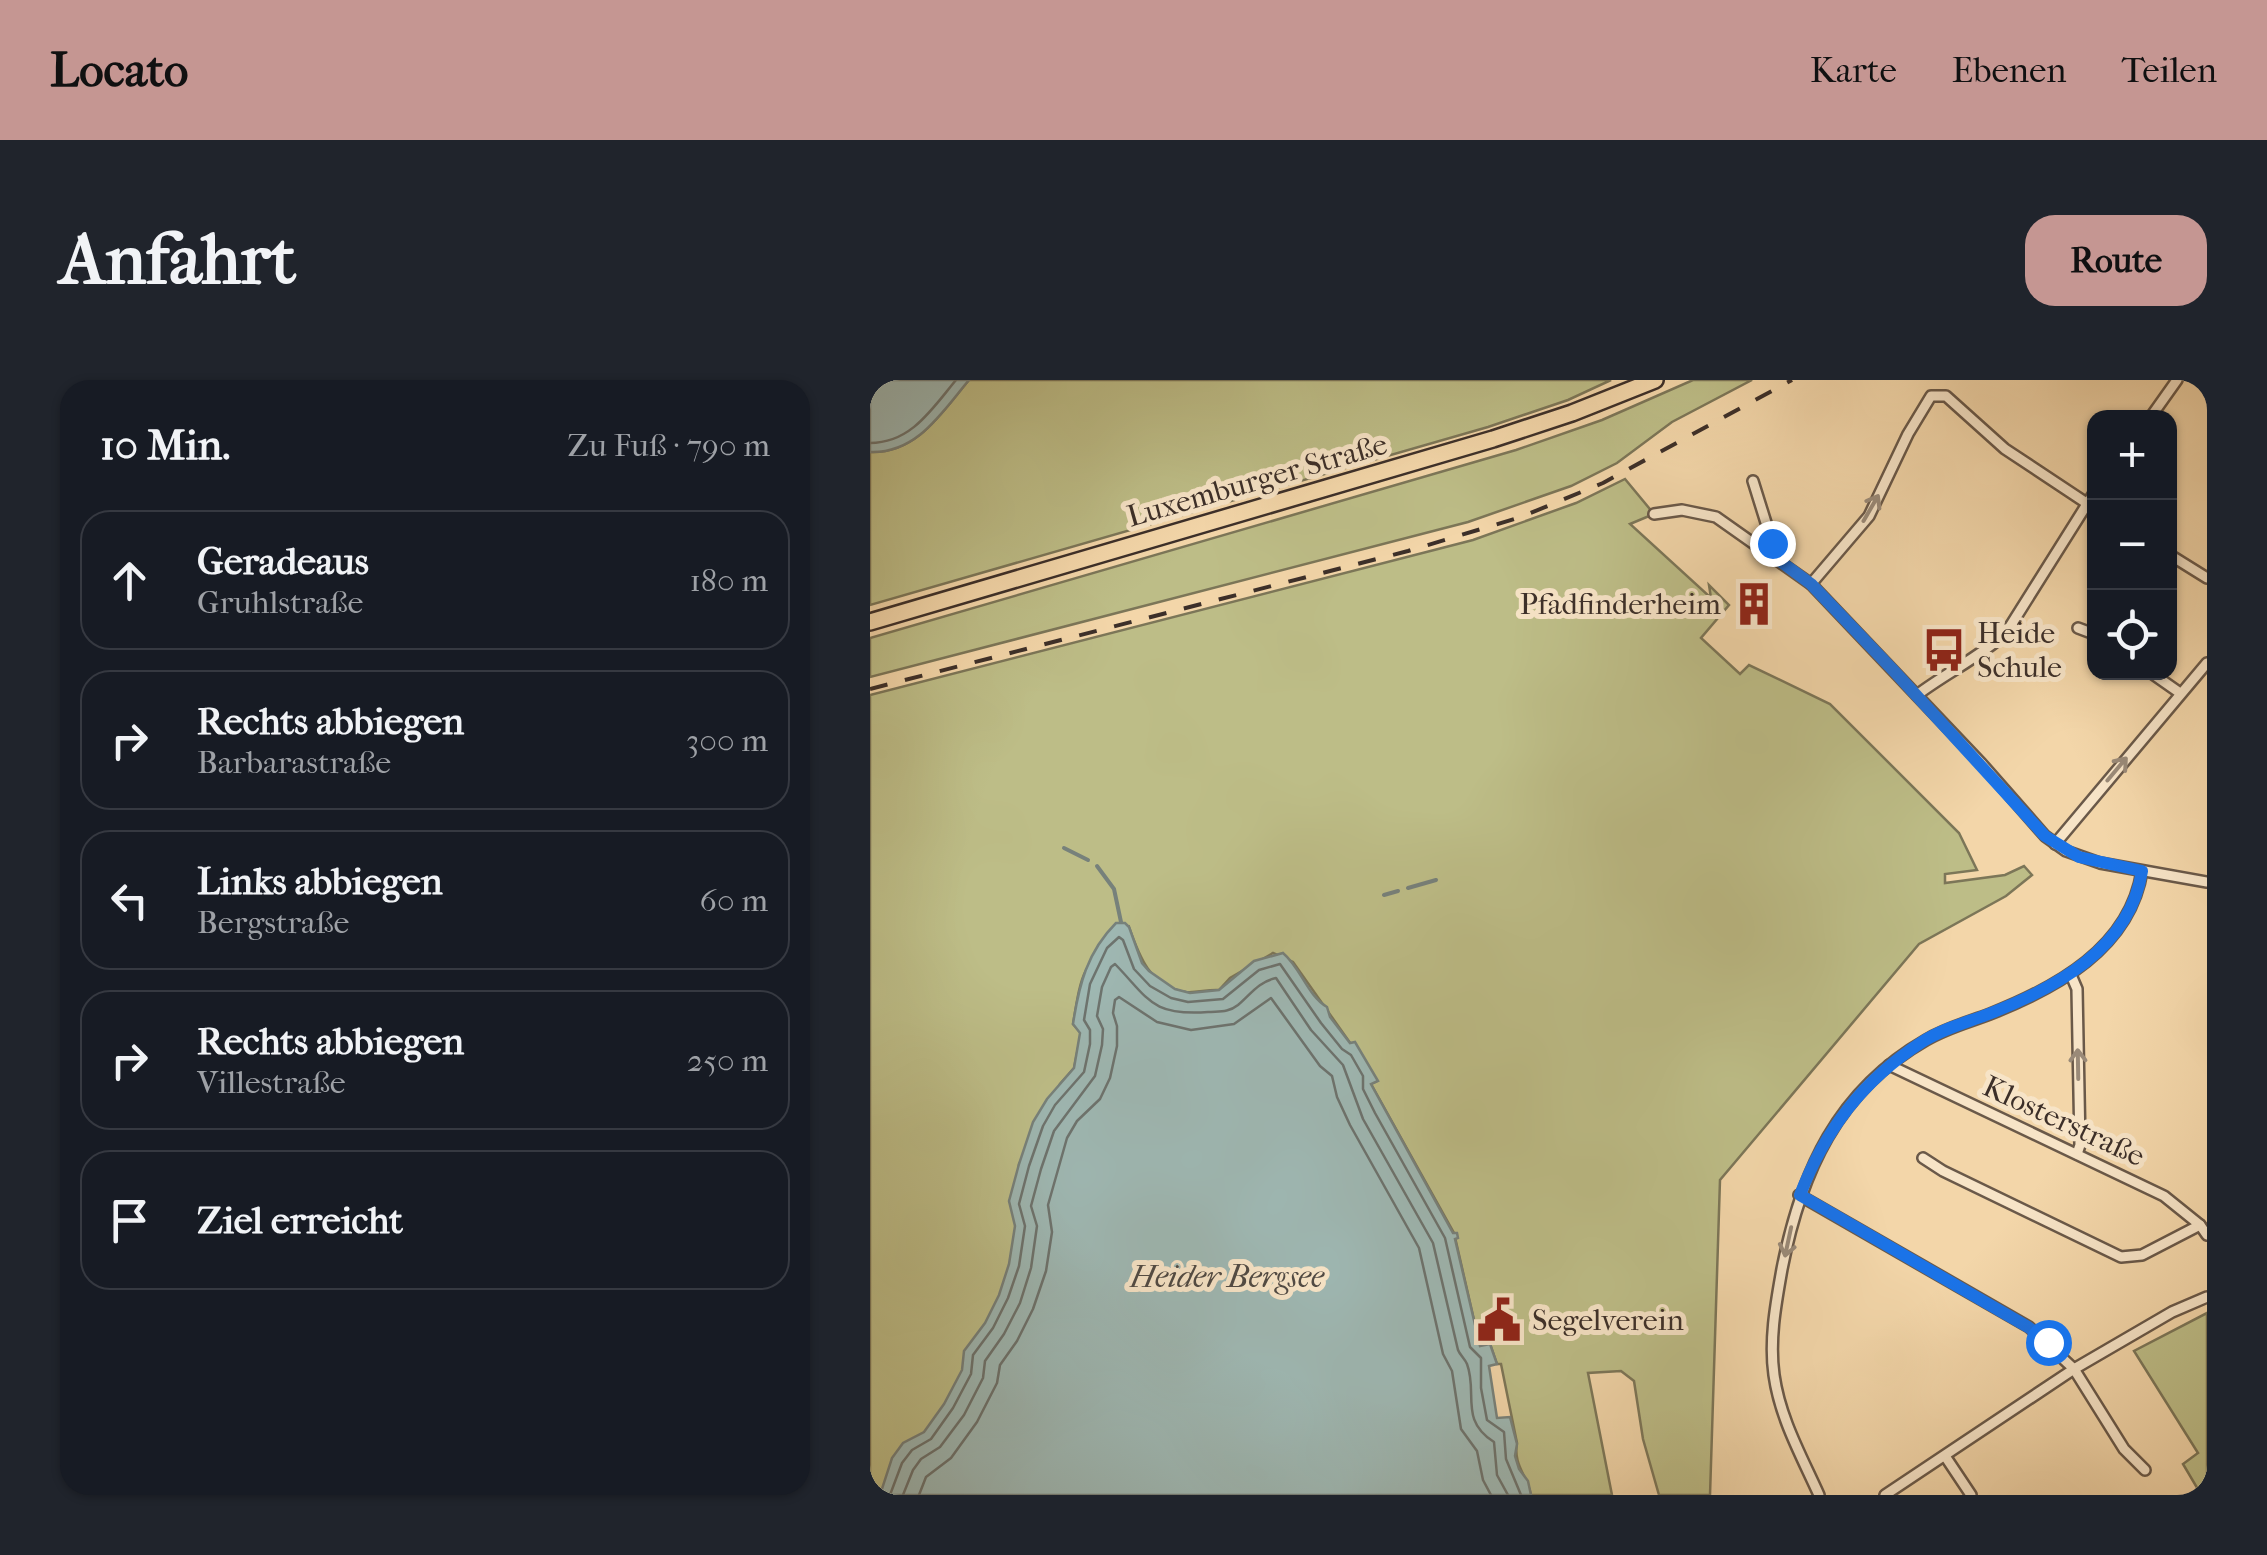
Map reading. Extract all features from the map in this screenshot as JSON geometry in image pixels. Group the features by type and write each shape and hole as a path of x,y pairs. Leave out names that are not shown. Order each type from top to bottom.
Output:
{"main road":[{"name":"Luxemburger Straße","path":"870,622 1493,439 1656,380"}],"street":[{"path":"2156,410 2177,380"},
{"path":"1811,584 1869,516 1924,403 1931,396 1946,396 2005,449 2087,502"},
{"path":"1753,481 1776,558"},
{"path":"1654,514 1682,510 1716,516 1811,584 2055,844 2089,860 2207,882"},
{"path":"1917,694 1988,650 2006,633 2087,511"},
{"path":"2177,559 2207,578"},
{"path":"2078,628 2087,631"},
{"path":"2055,844 2207,662"},
{"path":"2161,680 2180,693"},
{"path":"1818,1495 1779,1403 1774,1371 1777,1299 1800,1195 1823,1143 1846,1108 1890,1065 1941,1032 2028,998 2071,975 2116,932 2140,888 2142,871"},
{"path":"2071,975 2076,989 2078,1154"},
{"name":"Klosterstraße","path":"1890,1065 2164,1196 2200,1225 2207,1236"},
{"path":"1924,1158 1943,1171 2121,1257 2142,1255 2200,1225"},
{"path":"1800,1195 2028,1327 2074,1369 2124,1449 2145,1470"},
{"path":"1885,1495 2074,1369 2172,1312 2207,1297"},
{"path":"1945,1456 1971,1495"}],"green space":[{"path":"969,380 1611,380 1568,400 1488,427 870,605 870,452 887,451 915,439"},
{"path":"1693,380 1752,380 1672,422 1617,463 1571,486 1468,522 870,677 870,638 1516,450 1602,420"},
{"path":"1625,479 1654,514 1630,524 1711,598 1709,585 1729,605 1701,638 1740,674 1749,665 1830,704 1959,833 1977,870 1945,874 1945,883 2005,875 2024,866 2032,875 2006,896 1919,944 1720,1180 1710,1495 1659,1495 1643,1439 1634,1381 1621,1371 1588,1373 1612,1495 1531,1495 1517,1458 1501,1364 1497,1364 1490,1344 1480,1346 1454,1233 1371,1084 1377,1081 1293,962 1273,953 1230,978 1219,990 1186,992 1155,977 1142,959 1129,927 1094,959 1083,977 1073,1024 1081,1033 1074,1068 1060,1084 1019,1164 1017,1182 1402,1495 870,1495 870,695 1473,540 1576,503"},
{"path":"2207,1313 2207,1495 2195,1495 2199,1491 2183,1464 2198,1453 2134,1351"}],"water":[{"path":"870,380 969,380 915,439 887,451 870,452"},
{"name":"Heider Bergsee","path":"1116,923 1129,927 1142,963 1149,971 1175,989 1190,993 1219,990 1254,961 1283,953 1314,996 1327,1007 1350,1043 1355,1042 1378,1081 1371,1084 1453,1233 1457,1233 1455,1239 1480,1346 1490,1344 1497,1364 1489,1366 1497,1418 1510,1417 1517,1444 1515,1456 1531,1495 880,1495 892,1458 903,1443 924,1432 944,1404 962,1370 964,1351 999,1295 1015,1226 1009,1201 1019,1164 1033,1122 1074,1068 1080,1033 1073,1024 1082,983 1091,957"}],"waterway":[{"path":"1064,848 1088,860"},
{"path":"1097,866 1114,889 1121,922"},
{"path":"1408,888 1436,880"},
{"path":"1384,895 1398,891"}],"railway":[{"path":"870,689 1408,551 1521,517 1603,483 1792,380"}],"place":[{"name":"Pfadfinderheim","path":"1754,604"},
{"name":"Heide Schule","path":"1944,650"},
{"name":"Segelverein","path":"1499,1320"}],"route":[{"path":"1772,543 1776,558 1811,584 1981,762 2045,836 2079,857 2142,871 2140,888 2116,932 2071,975 2028,998 1925,1040 1870,1081 1823,1143 1800,1195 2048,1342"}]}
